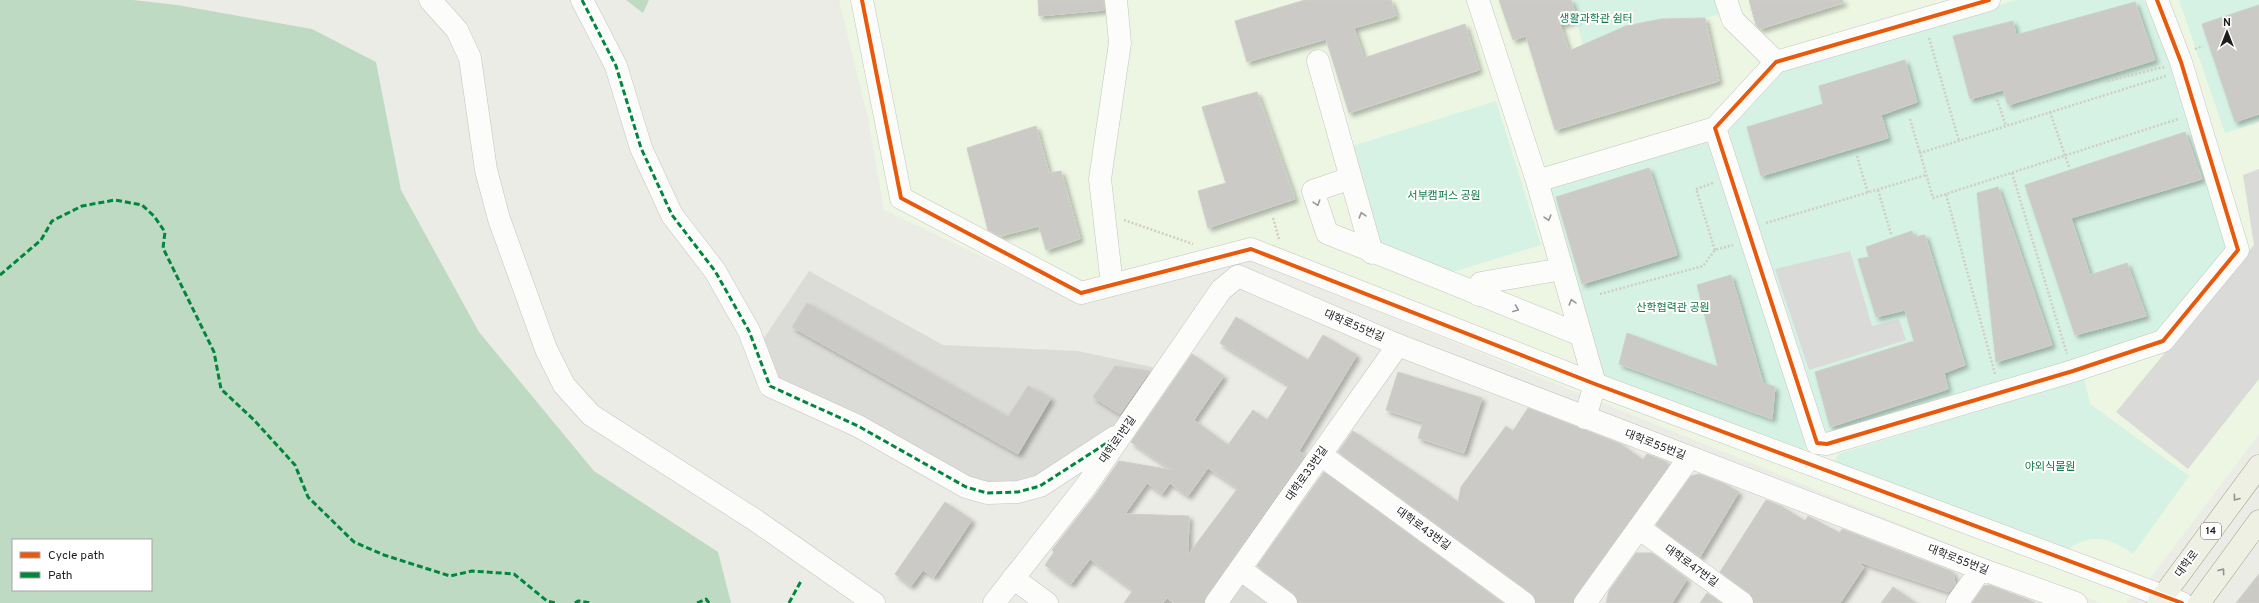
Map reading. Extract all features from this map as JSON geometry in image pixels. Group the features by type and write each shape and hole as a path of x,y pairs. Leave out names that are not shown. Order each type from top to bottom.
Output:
{"main road":[{"name":"대학로","path":"2167,601 2259,466"},
{"path":"2199,603 2259,521"}],"street":[{"path":"430,0 457,30 470,58 486,170 499,218 546,349 564,385 591,415 755,520 874,603"},
{"path":"582,0 616,66 641,148 672,215 715,271 748,331 770,386 858,426 966,487 987,493 1018,492 1040,486 1124,432"},
{"path":"862,0 901,198 1081,293 1251,249 1595,384 1825,468 2167,601"},
{"path":"1112,285 1100,178 1120,43 1116,0"},
{"path":"1478,0 1537,180 1595,384 1585,418"},
{"path":"1726,0 1733,20 1776,62"},
{"path":"1537,180 1715,128 1776,62 1989,0"},
{"path":"1817,443 1827,444 1978,400 2163,341 2238,250 2176,69 2157,0"},
{"path":"1318,61 1372,253"},
{"path":"1715,128 1825,468"},
{"path":"1351,178 1313,190 1327,233 1372,253 1581,336"},
{"path":"1480,295 1481,283 1562,269"},
{"name":"대학로1번길","path":"994,603 1086,486 1222,290 1238,276"},
{"name":"대학로55번길","path":"1238,276 1398,345 1585,418 1981,569 2076,603"},
{"name":"대학로33번길","path":"1216,603 1398,345"},
{"name":"대학로43번길","path":"1321,455 1524,603"},
{"path":"1585,603 1689,458"},
{"name":"대학로47번길","path":"1639,528 1742,603"},
{"path":"1240,569 1286,603"},
{"path":"1957,603 1981,569"},
{"path":"1013,578 1047,603"}],"path":[{"path":"1928,36 1959,141"},
{"path":"2108,81 2176,69"},
{"path":"1920,153 2050,112 2176,69"},
{"path":"1996,96 2006,126"},
{"path":"2050,112 2069,167"},
{"path":"1910,119 1933,198 2184,117"},
{"path":"1857,156 1868,192"},
{"path":"2012,172 2069,360"},
{"path":"1763,224 1926,175"},
{"path":"1600,294 1703,266 1715,250 1696,189"},
{"path":"1878,190 1891,234"},
{"path":"1946,194 1997,381"},
{"path":"1104,214 1199,246"}],"shaded area":[{"path":"0,0 133,0 177,5 312,29 376,62 401,190 479,332 594,471 718,552 731,603 0,603"},
{"path":"626,0 649,0 643,13"},
{"path":"839,0 2259,0 2259,434 2149,580 2146,580 2127,603 2101,603 1999,564 1251,260 1082,304 884,210 868,119"},
{"path":"2259,169 2259,379 2188,469 2116,412 2254,245 2243,175"},
{"path":"1850,251 1872,326 1899,319 1906,340 1809,370 1775,269"},
{"path":"809,271 943,345 1078,351 1166,370 1124,432 1040,486 987,493 858,426 748,362"},
{"path":"1242,579 1275,603 1225,603"}],"green space":[{"name":"생활과학관 쉼터","path":"1571,0 1716,0 1721,14 1705,18 1661,19 1583,45"},
{"path":"2016,0 2144,0 2168,60 2231,250 2159,336 1824,434 1721,129 1774,71"},
{"path":"2179,0 2259,0 2259,122 2225,133"},
{"name":"서부캠퍼스 공원","path":"1496,101 1541,245 1436,277 1372,253 1343,149"},
{"name":"산학협력관 공원","path":"1708,141 1785,372 1807,448 1801,450 1604,380 1547,188"},
{"name":"야외식물원","path":"2084,378 2090,404 2189,476 2133,554 2115,543 2098,539 2082,542 2064,552 1837,468 1835,460 1839,454"}],"building":[{"path":"1038,0 1104,0 1104,10 1039,16"},
{"path":"1305,0 1391,0 1396,16 1354,28 1364,58 1465,24 1479,70 1349,113 1326,39 1247,62 1235,21"},
{"path":"1499,0 1571,0 1577,19 1560,25 1569,51 1626,26 1661,19 1705,18 1719,81 1555,130 1526,36 1513,40"},
{"path":"1749,0 1843,0 1843,3 1760,29 1756,25"},
{"path":"2135,2 2155,60 2008,105 2003,90 1970,99 1953,36 2013,21 2016,35"},
{"path":"2259,5 2259,114 2235,122 2202,24"},
{"path":"1905,60 1917,102 1881,115 1888,138 1761,176 1747,127 1823,104 1819,86"},
{"path":"1257,92 1295,199 1208,228 1198,191 1226,183 1202,107"},
{"path":"1036,126 1049,173 1061,171 1080,239 1046,250 1039,226 1001,236 988,230 967,148"},
{"path":"2185,132 2202,179 2071,218 2090,275 2127,263 2146,316 2075,335 2025,185"},
{"path":"1649,168 1677,255 1582,284 1556,197"},
{"path":"1998,187 2052,345 1996,362 1977,193"},
{"path":"1912,231 1914,237 1925,235 1965,365 1944,373 1948,389 1830,427 1815,372 1914,341 1905,310 1876,317 1858,259 1869,257 1866,247"},
{"path":"1731,275 1763,383 1775,387 1772,419 1619,364 1627,333 1718,367 1697,285"},
{"path":"807,303 1008,417 1028,386 1051,398 1018,454 792,327"},
{"path":"1236,317 1308,360 1323,335 1357,355 1299,451 1305,455 1206,596 1204,603 1174,603 1167,598 1163,603 1124,603 1133,590 1090,559 1071,584 1045,565 1054,552 1052,550 1096,494 1119,461 1172,470 1131,442 1192,354 1224,376 1194,420 1228,445 1253,410 1267,420 1289,385 1220,343","holes":["1208,468 1238,488 1188,555 1189,516 1125,514 1147,483 1162,494 1170,483 1188,496"]},
{"path":"1115,366 1150,371 1120,414 1093,397"},
{"path":"1398,372 1482,398 1464,453 1418,438 1423,422 1386,410"},
{"path":"1528,408 1621,444 1643,460 1647,454 1667,462 1668,466 1575,596 1573,603 1536,603 1531,593 1338,452 1353,431 1450,496 1447,506 1453,498 1458,502 1461,487 1506,426 1513,431"},
{"path":"1324,472 1503,603 1298,603 1293,593 1257,566"},
{"path":"1699,474 1725,484 1739,492 1700,557 1656,525 1691,476"},
{"path":"1766,500 1781,506 1805,521 1808,516 1840,533 1842,529 1953,572 1955,584 1949,592 1857,561 1864,567 1840,603 1754,603 1749,593 1720,572"},
{"path":"945,502 972,520 934,577 923,570 911,586 895,574"},
{"path":"1636,553 1652,553 1687,579 1672,603 1606,603 1609,591"},
{"path":"2259,574 2259,603 2236,603"},
{"path":"1989,585 2035,603 1972,603 1984,586"},
{"path":"1893,587 1916,603 1881,603"},
{"path":"1707,593 1721,603 1700,603"}],"marked path":[{"path":"582,0 616,66 641,148 672,215 715,271 749,331 770,386 858,426 966,487 987,493 1018,492 1040,486 1124,432"},
{"path":"0,275 41,240 52,221 82,206 115,200 142,205 154,216 165,232 163,248 214,352 221,389 254,420 295,465 308,497 354,542 384,555 450,576 472,571 514,574 547,601 556,603"},
{"path":"789,603 801,581"},
{"path":"697,603 706,599 709,603"},
{"path":"575,603 578,601 592,603"}],"cycle path":[{"path":"862,0 901,198 1081,293 1251,249 1595,384 2182,603"},
{"path":"1989,0 1776,62 1715,128 1817,443 1827,444 2073,371 2163,341 2238,250 2181,62 2157,0"}]}
